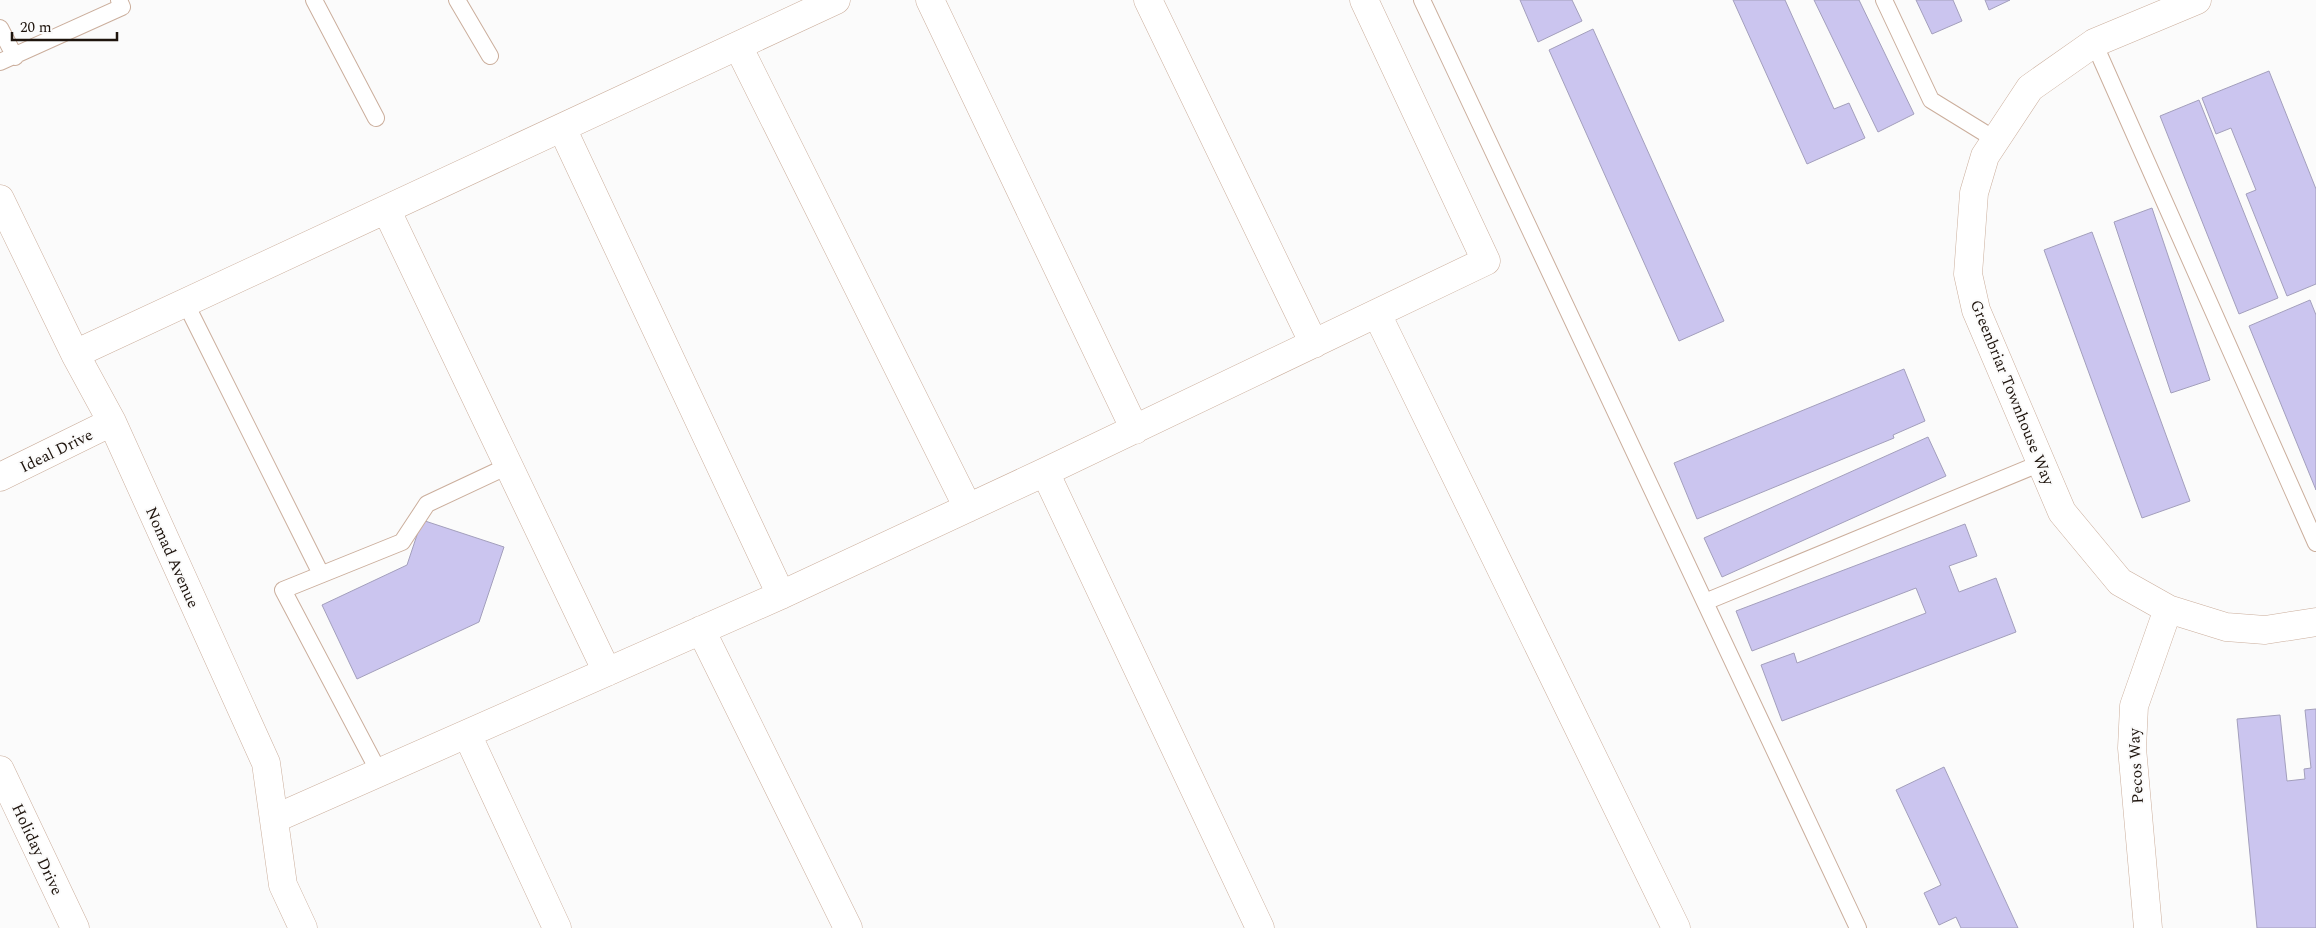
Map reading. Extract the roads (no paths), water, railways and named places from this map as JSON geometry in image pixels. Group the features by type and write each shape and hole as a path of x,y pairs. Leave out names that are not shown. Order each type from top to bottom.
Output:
{"street":[{"path":"75,354 386,211 836,0"},
{"path":"930,0 1135,430"},
{"path":"1148,0 1314,344"},
{"path":"274,819 781,596 1135,430 1486,261 1364,0"},
{"name":"Greenbriar Townhouse Way","path":"2198,0 2094,43 2030,88 1985,156 1974,193 1968,274 1976,310 2062,512 2120,582 2168,609 2226,627 2264,630 2316,622"},
{"path":"738,46 968,508"},
{"path":"562,128 781,596"},
{"name":"Nomad Avenue","path":"0,199 75,354 112,422 266,763 283,885 303,928"},
{"path":"386,211 607,672"},
{"path":"1377,314 1676,928"},
{"name":"Ideal Drive","path":"0,477 112,422"},
{"path":"1045,472 1260,928"},
{"name":"Pecos Way","path":"2148,928 2132,748 2134,706 2168,609"},
{"path":"702,630 848,928"},
{"path":"467,734 557,928"},
{"name":"Holiday Drive","path":"0,770 75,928"}],"lane":[{"path":"0,28 7,59 122,7 119,0"},
{"path":"314,0 376,118"},
{"path":"457,0 490,56"},
{"path":"1422,0 1858,928"},
{"path":"1884,0 1931,100 1996,140"},
{"path":"2094,43 2316,543"},
{"path":"186,304 321,574"},
{"path":"1705,602 2041,463"},
{"path":"379,772 283,590 402,542 427,504 508,466"}]}
